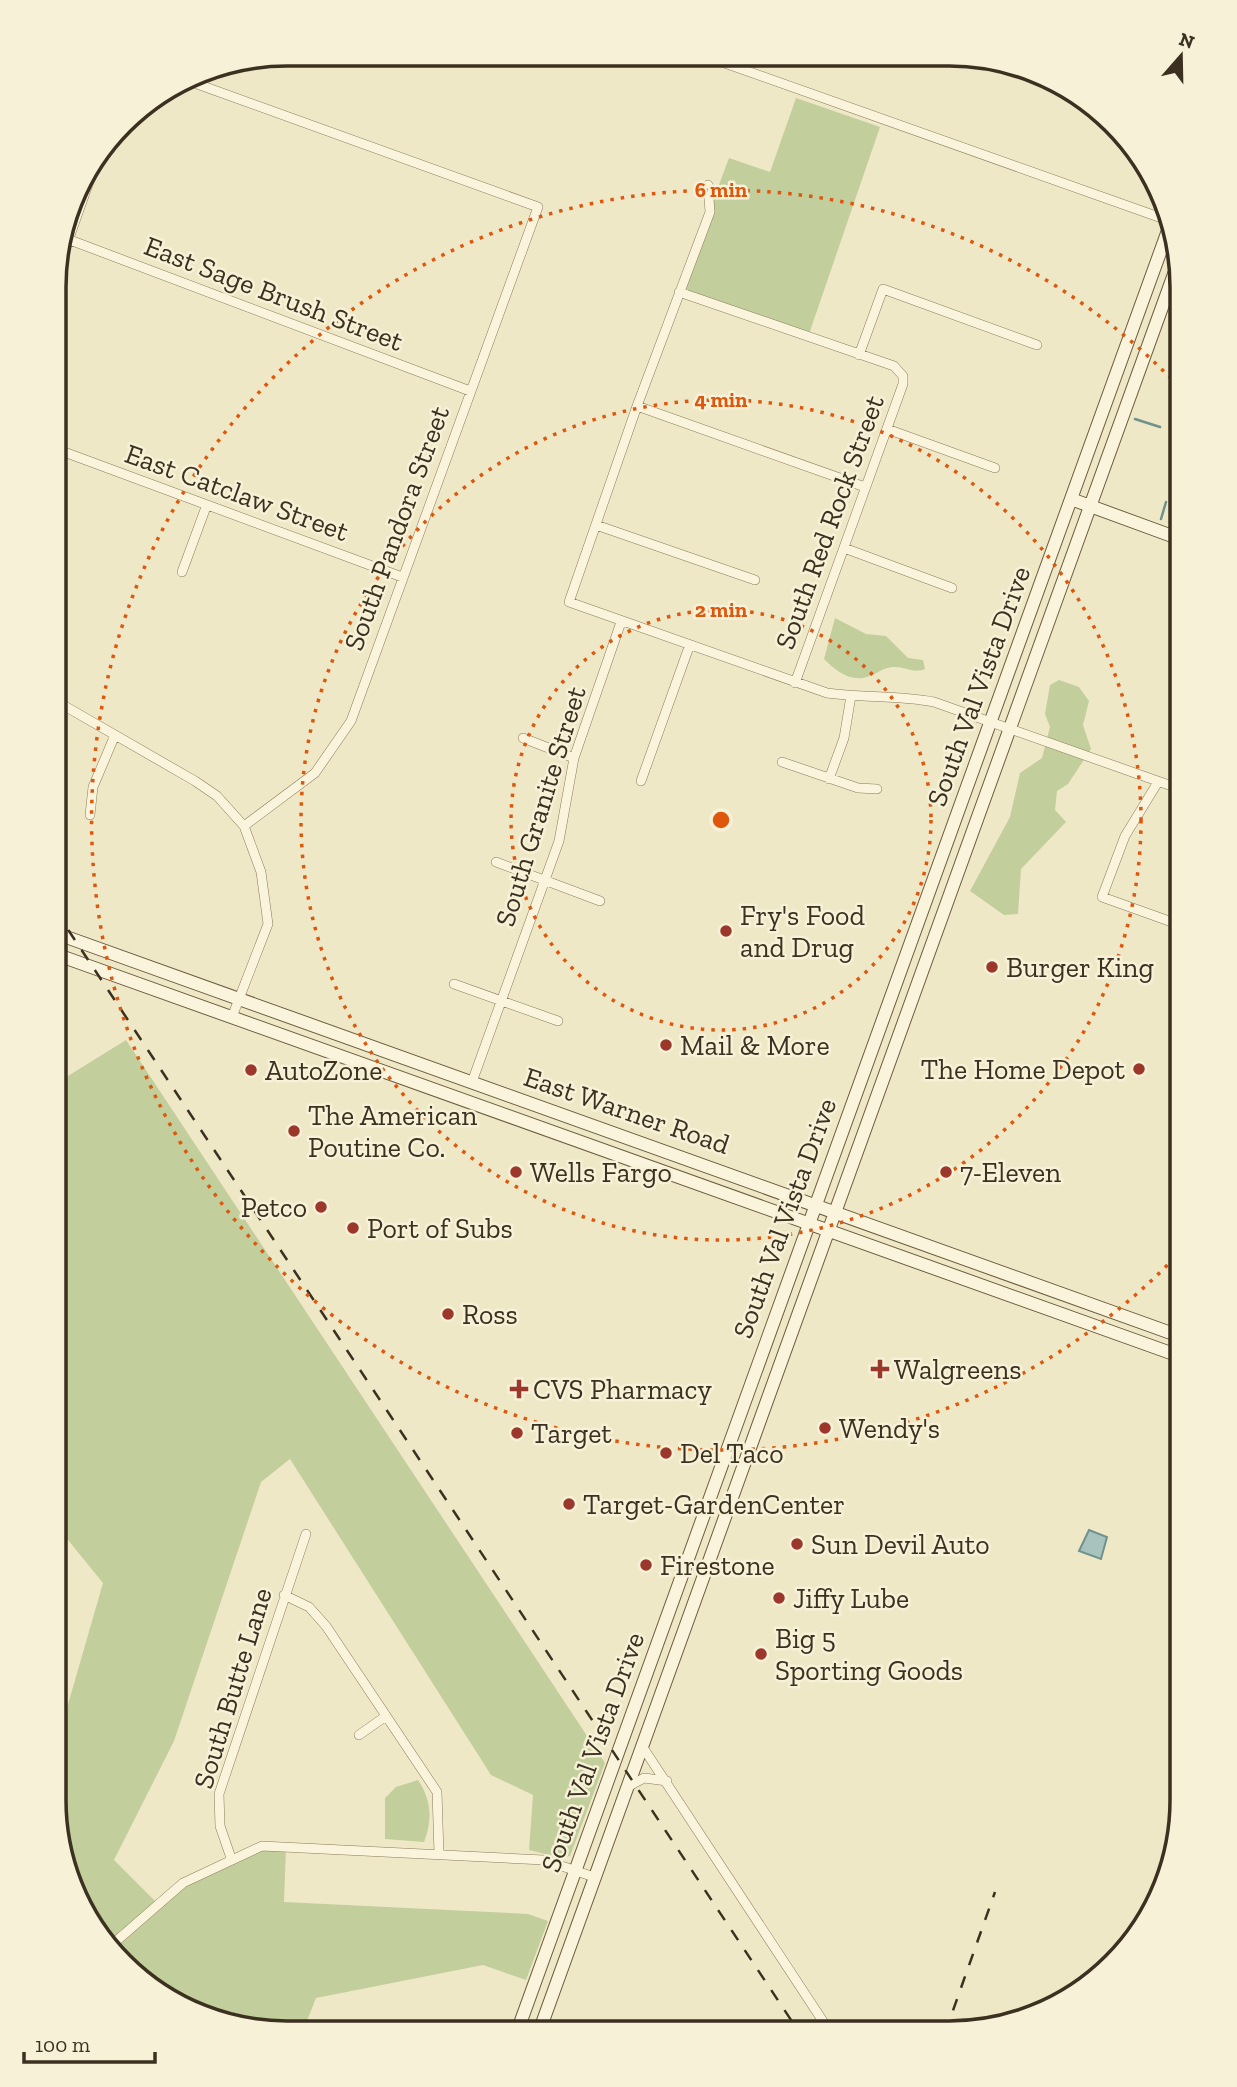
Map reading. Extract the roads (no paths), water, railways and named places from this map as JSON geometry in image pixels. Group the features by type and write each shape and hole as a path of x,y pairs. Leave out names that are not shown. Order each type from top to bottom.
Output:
{"main road":[{"name":"South Val Vista Drive","path":"521,2021 1165,238"},
{"name":"South Val Vista Drive","path":"543,2021 1170,285"},
{"path":"1071,499 1170,535"},
{"name":"East Warner Road","path":"67,937 836,1210 1170,1333"},
{"name":"East Warner Road","path":"67,958 1170,1353"},
{"path":"895,988 914,995"},
{"path":"317,1048 324,1029"},
{"path":"393,1074 460,1089 472,1082"},
{"path":"587,1144 594,1124"},
{"path":"1004,1293 1010,1274"},
{"path":"1117,1334 1124,1316"},
{"path":"711,1496 730,1503"},
{"path":"636,1702 656,1709"}],"street":[{"path":"734,66 1159,219"},
{"name":"South Pandora Street","path":"199,85 538,207 351,721 315,773 244,826"},
{"path":"708,185 710,212 637,406 569,602 689,647 827,693 901,696 934,702 1170,786"},
{"name":"East Sage Brush Street","path":"72,240 470,391"},
{"name":"South Red Rock Street","path":"795,683 887,429 903,376 894,366 859,355 883,289 1037,345"},
{"path":"679,292 859,355"},
{"path":"637,406 865,487"},
{"path":"887,429 995,468"},
{"name":"East Catclaw Street","path":"67,453 206,507 402,577"},
{"path":"182,572 206,507"},
{"path":"596,525 754,580"},
{"path":"844,548 952,588"},
{"name":"South Granite Street","path":"472,1082 563,828 575,758 621,622"},
{"path":"641,780 689,647"},
{"path":"829,779 844,738 852,696"},
{"path":"67,707 218,796 244,826 261,872 268,924 232,1017"},
{"path":"90,815 93,787 115,735"},
{"path":"523,738 575,758"},
{"path":"782,762 858,788 877,789"},
{"path":"1158,782 1125,836 1102,897 1170,922"},
{"path":"496,862 600,901"},
{"path":"454,984 558,1021"},
{"name":"South Butte Lane","path":"231,1858 220,1826 219,1794 306,1534"},
{"path":"284,1595 309,1607 326,1626 437,1792 439,1854"},
{"path":"359,1735 386,1716"},
{"path":"642,1746 823,2021"},
{"path":"627,1787 644,1778 667,1781"},
{"path":"117,1940 183,1883 231,1858 262,1846 544,1860 594,1877"}],"water":[{"path":"1089,1530 1107,1537 1101,1559 1079,1551"}],"waterway":[{"path":"1135,419 1160,427"},
{"path":"1161,519 1166,502"}],"railway":[{"path":"67,928 792,2021"},
{"path":"949,2021 995,1892"}],"place":[{"name":"Fry's Food and Drug","path":"726,931"},
{"name":"Burger King","path":"992,967"},
{"name":"Mail & More","path":"666,1045"},
{"name":"The Home Depot","path":"1139,1069"},
{"name":"AutoZone","path":"251,1070"},
{"name":"The American Poutine Co.","path":"294,1131"},
{"name":"Wells Fargo","path":"516,1172"},
{"name":"7-Eleven","path":"946,1172"},
{"name":"Petco","path":"321,1207"},
{"name":"Port of Subs","path":"353,1228"},
{"name":"Ross","path":"448,1314"},
{"name":"Walgreens","path":"880,1369"},
{"name":"CVS Pharmacy","path":"519,1389"},
{"name":"Wendy's","path":"825,1428"},
{"name":"Target","path":"517,1433"},
{"name":"Del Taco","path":"666,1453"},
{"name":"Target-GardenCenter","path":"569,1504"},
{"name":"Sun Devil Auto","path":"797,1544"},
{"name":"Firestone","path":"646,1565"},
{"name":"Jiffy Lube","path":"779,1598"},
{"name":"Big 5 Sporting Goods","path":"761,1654"}]}
